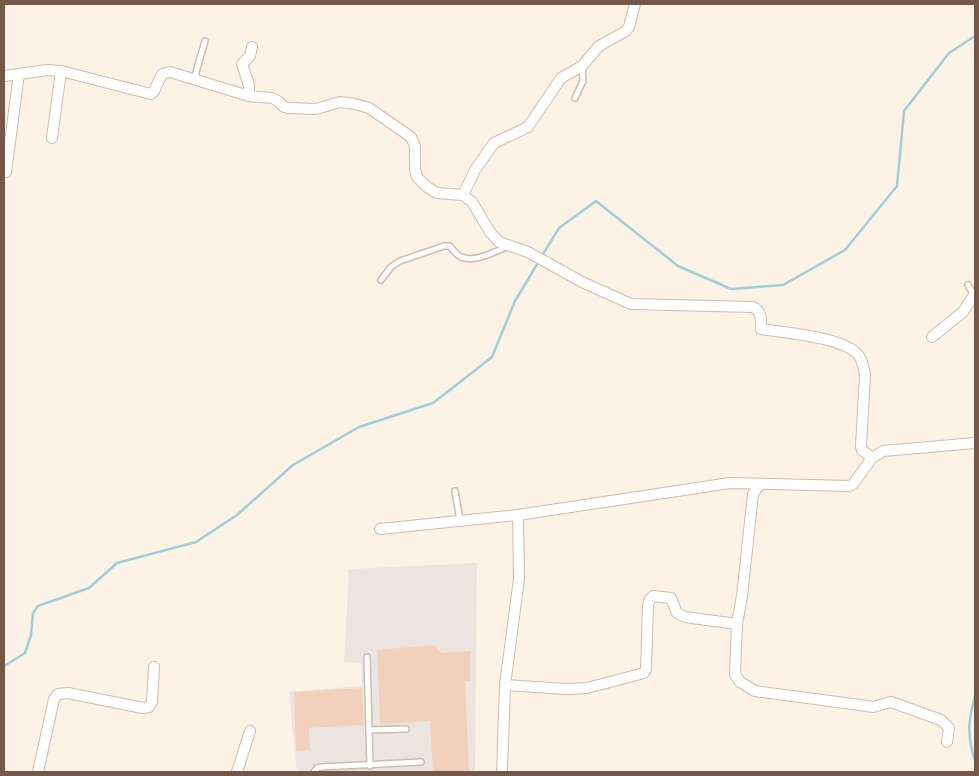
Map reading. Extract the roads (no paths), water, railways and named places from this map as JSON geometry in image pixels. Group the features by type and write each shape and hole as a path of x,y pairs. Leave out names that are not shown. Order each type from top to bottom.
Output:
{"street":[{"path":"463,195 475,170 494,144 498,140 528,126 561,78 582,66 599,46 626,31 629,27 635,4"},
{"path":"249,96 249,85 242,64 250,56 252,47"},
{"path":"4,76 48,70 61,71 151,94 162,74 170,72 249,96 272,98 288,108 316,109 340,102 369,108 411,137 415,146 417,177 427,187 437,193 463,195 472,202 490,232 499,242 535,256 582,282 632,304 753,307 760,312 761,329 837,342 858,355 865,375 860,446 872,458"},
{"path":"52,138 61,71"},
{"path":"6,172 20,74"},
{"path":"932,338 964,312 975,295"},
{"path":"380,530 518,515 730,483 849,486 853,484 872,458 888,450 975,443"},
{"path":"760,484 753,494 742,596 737,624 736,674 740,682 755,691 873,707 891,702 942,720 949,728 947,742"},
{"path":"502,772 505,685 519,579 518,515"},
{"path":"505,685 567,689 587,688 644,674 646,669 648,605 653,596 671,598 677,612 685,617 737,624"},
{"path":"38,772 54,699 58,694 68,693 143,708 149,707 152,702 154,667"},
{"path":"237,772 250,731"}],"lane":[{"path":"194,79 205,41"},
{"path":"575,98 583,81 582,66"},
{"path":"381,280 391,267 400,262 444,246 450,246 461,257 468,258 486,255 511,246"},
{"path":"968,285 975,295"},
{"path":"455,491 460,521"},
{"path":"367,657 370,766"},
{"path":"369,730 406,729"},
{"path":"314,772 321,767 421,762"}],"waterway":[{"path":"542,256 559,228 596,201 678,266 731,289 783,285 845,250 897,186 904,111 949,53 975,36"},
{"path":"4,666 25,653 31,635 33,613 38,606 89,588 117,563 196,542 237,515 293,465 359,427 433,403 492,357 515,301 539,261"},
{"path":"975,696 969,728 975,761"}]}
